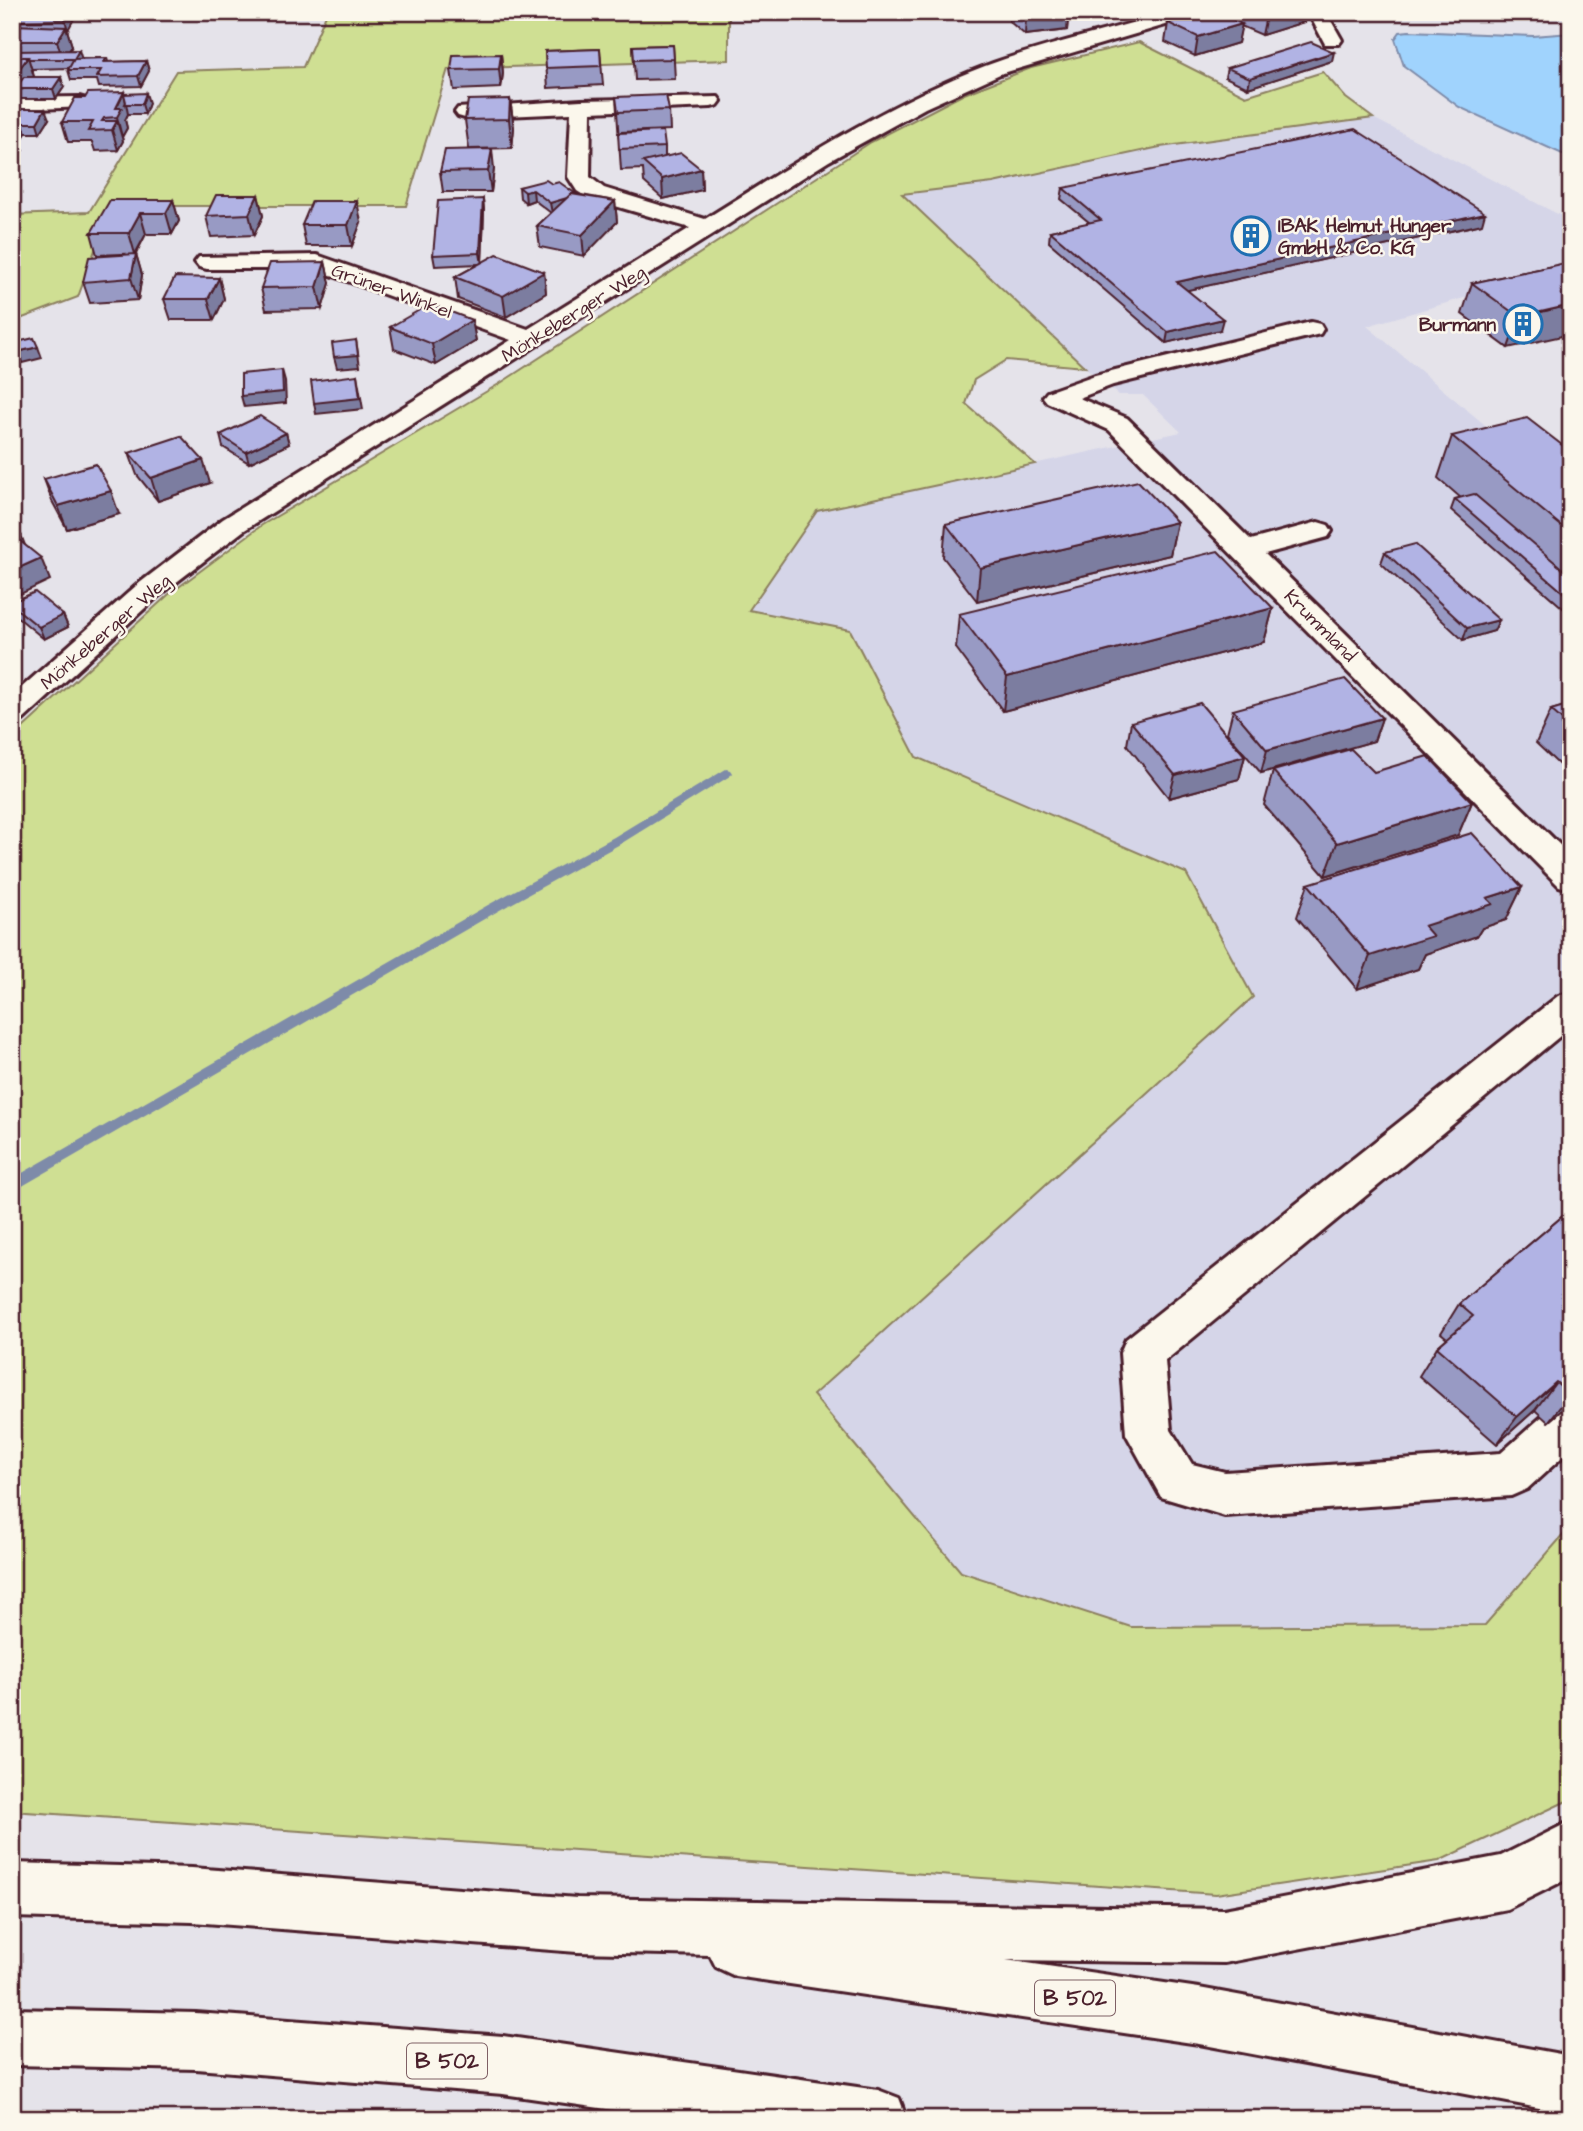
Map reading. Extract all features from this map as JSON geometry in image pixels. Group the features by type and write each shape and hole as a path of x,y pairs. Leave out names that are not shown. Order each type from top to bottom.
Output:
{"main road":[{"path":"1122,12 1146,26"},
{"name":"Mönkeberger Weg","path":"12,712 147,591 233,525 832,150 898,112 958,84 1020,60 1189,12"},
{"path":"1317,12 1332,40"},
{"path":"465,112 710,101"},
{"path":"12,104 79,103"},
{"path":"581,106 579,177 585,186 596,193 709,227"},
{"name":"Grüner Winkel","path":"207,262 317,262 531,339"},
{"name":"Krummland","path":"1311,330 1104,380 1056,397 1118,424 1247,550 1571,877"},
{"path":"1247,550 1318,531"},
{"path":"1571,1006 1142,1353 1149,1434 1177,1482 1225,1494 1511,1474 1571,1420"},
{"path":"577,1925 1224,1936 1507,1882 1571,1848"},
{"name":"B 502","path":"12,1890 192,1895 577,1925 1199,2016 1571,2085"},
{"name":"B 502","path":"12,2037 195,2041 503,2065 878,2119"}],"shaded area":[{"path":"1373,118 1571,221 1571,267 1367,326 1571,497 1571,1526 1485,1625 1131,1627 961,1572 813,1394 1253,997 1186,873 916,757 850,630 749,611 817,511 1181,432 1143,395 1119,395 1085,367 902,194 993,183 1160,147"}],"green space":[{"path":"327,12 729,12 729,60 448,69 406,206 111,206 78,297 12,322 12,215 89,212 176,71 303,67"},
{"path":"1139,42 1246,96 1323,72 1346,98 1373,118 1160,147 993,183 902,194 1085,367 1006,360 974,380 966,404 1035,464 817,511 749,610 850,630 916,757 1186,873 1253,997 813,1395 961,1572 1131,1627 1485,1625 1571,1526 1571,1799 1439,1861 1216,1894 12,1811 12,738 168,595 262,525 499,384 871,142 964,94 1031,68"}],"water":[{"path":"1400,32 1533,36 1571,33 1571,158 1459,107 1404,66 1395,39"}],"building":[{"path":"24,12 70,12 65,20 18,21"},
{"path":"1022,12 1057,12 1026,16"},
{"path":"1204,12 1215,12 1242,24 1198,37 1168,23"},
{"path":"1257,12 1278,12 1266,16"},
{"path":"12,25 66,27 57,41 12,41"},
{"path":"1311,42 1334,52 1250,78 1227,68"},
{"path":"673,45 674,59 634,60 633,46"},
{"path":"600,49 601,66 546,68 545,51"},
{"path":"79,50 74,59 12,57 15,51"},
{"path":"501,54 499,69 451,70 453,55"},
{"path":"12,57 28,57 17,72 12,72"},
{"path":"107,58 104,62 146,61 138,76 97,77 101,70 68,70 74,59"},
{"path":"24,77 61,77 53,89 15,89"},
{"path":"124,92 116,108 122,108 117,117 104,118 102,121 117,121 112,130 88,131 93,122 62,122 75,98 85,98 88,93"},
{"path":"146,93 142,104 125,104 124,94"},
{"path":"666,95 669,110 618,112 616,97"},
{"path":"510,99 509,119 465,120 468,100"},
{"path":"15,109 45,109 37,123 23,123 12,136 12,112"},
{"name":"IBAK Helmut Hunger GmbH & Co. KG","path":"1355,129 1485,213 1177,282 1223,319 1168,332 1050,231 1101,220 1063,188"},
{"path":"663,131 665,147 619,149 618,133"},
{"path":"12,140 19,140 16,147 12,147"},
{"path":"492,149 488,171 440,172 445,150"},
{"path":"681,153 701,169 662,179 643,162"},
{"path":"546,180 552,184 559,182 576,194 550,203 533,190 525,192 519,187"},
{"path":"571,194 615,201 582,235 537,226"},
{"path":"216,195 258,195 249,214 206,216"},
{"path":"483,199 480,253 433,255 438,201"},
{"path":"110,200 173,200 166,213 140,213 129,233 91,233"},
{"path":"312,201 357,201 348,225 302,225"},
{"path":"136,254 131,278 83,282 89,257"},
{"path":"497,254 544,272 503,296 455,277"},
{"path":"325,262 317,287 261,288 270,263"},
{"path":"1571,262 1571,305 1519,317 1472,283"},
{"path":"175,277 219,278 208,299 164,299"},
{"path":"430,304 472,320 432,344 390,327"},
{"path":"34,338 38,347 17,352 13,343"},
{"path":"356,340 358,355 334,357 332,343"},
{"path":"282,370 283,392 241,396 241,374"},
{"path":"357,375 360,398 314,403 311,381"},
{"path":"260,416 286,433 246,452 220,435"},
{"path":"1527,418 1571,452 1571,534 1452,436"},
{"path":"181,436 203,460 151,478 129,453"},
{"path":"96,464 111,491 58,506 44,479"},
{"path":"1138,481 1177,522 980,568 946,524"},
{"path":"1474,494 1571,576 1571,599 1455,499"},
{"path":"12,529 21,535 15,537 41,558 12,571"},
{"path":"1415,544 1499,620 1467,628 1385,552"},
{"path":"1218,551 1273,608 1007,677 959,614"},
{"path":"35,592 63,615 39,627 12,605 12,602"},
{"path":"1345,679 1382,718 1267,750 1233,710"},
{"path":"1200,703 1245,756 1175,775 1131,722"},
{"path":"1571,704 1571,728 1551,710"},
{"path":"1351,749 1374,772 1428,756 1472,802 1337,843 1273,771"},
{"path":"1472,833 1522,887 1487,898 1493,904 1424,926 1433,936 1370,956 1308,884"},
{"path":"1571,1209 1571,1393 1556,1382 1517,1417 1437,1347 1473,1316 1459,1304"}],"waterway":[{"path":"12,1186 493,908 618,840 726,773"}],"place":[{"name":"IBAK Helmut Hunger GmbH & Co. KG","path":"1251,236"},
{"name":"Burmann","path":"1523,324"}]}
